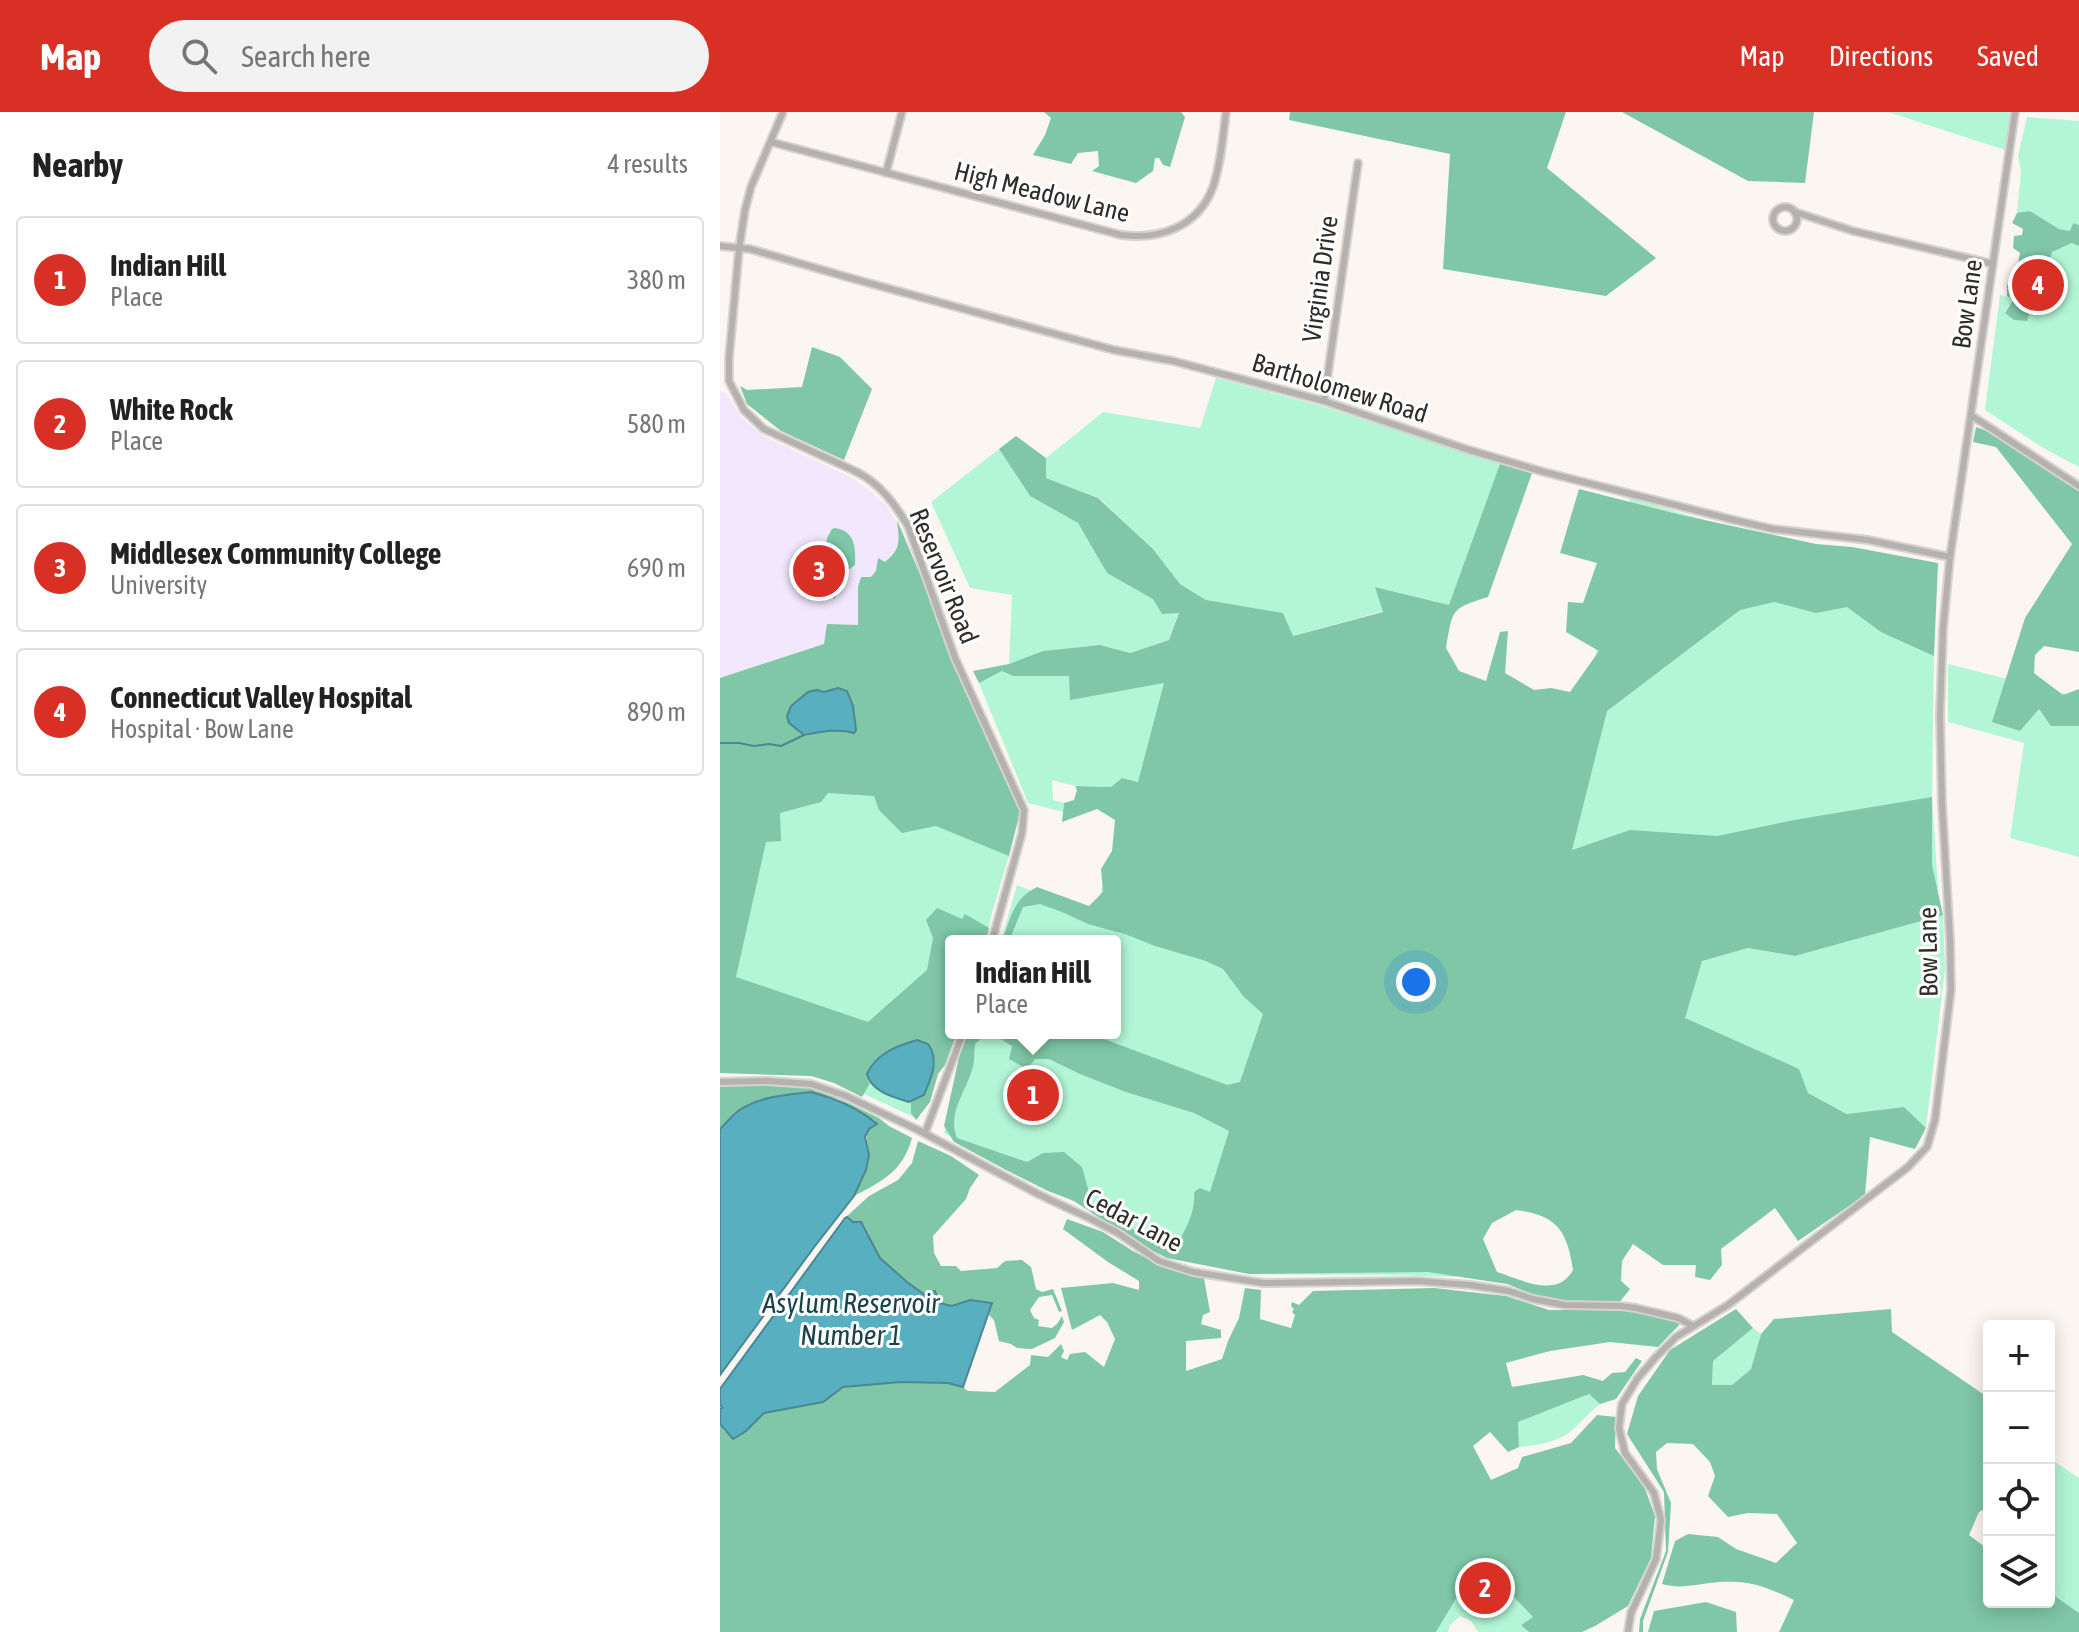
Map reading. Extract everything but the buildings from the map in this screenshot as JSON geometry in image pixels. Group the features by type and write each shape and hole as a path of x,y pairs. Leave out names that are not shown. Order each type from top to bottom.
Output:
{"street":[{"path":"720,385 729,381 745,210 751,187 783,112"},
{"path":"886,173 902,112"},
{"name":"High Meadow Lane","path":"771,142 1121,235 1157,236 1191,218 1205,203 1217,169 1226,112"},
{"name":"Bow Lane","path":"1628,1632 1631,1613 1656,1559 1661,1520 1654,1493 1625,1453 1619,1428 1622,1404 1637,1379 1676,1337 1728,1305 1908,1167 1927,1147 1935,1120 1951,990 1940,715 1943,629 1950,557 2015,112"},
{"name":"Virginia Drive","path":"1324,401 1358,163"},
{"path":"1795,212 1797,219 1792,229 1785,232 1775,227 1773,219 1779,209 1788,208 1853,231 1993,264"},
{"name":"Bartholomew Road","path":"720,246 750,249 1114,350 1173,361 1324,401 1530,468 1734,520 1773,529 1868,540 1950,557"},
{"name":"Reservoir Road","path":"729,381 744,410 764,429 871,481 898,509 908,526 955,658 1024,810 1022,833 994,935"},
{"path":"1972,416 2079,486"},
{"path":"925,1133 961,1039"},
{"name":"Cedar Lane","path":"720,1082 811,1084 846,1096 925,1133 1025,1188 1118,1233 1159,1261 1193,1272 1263,1283 1417,1281 1470,1285 1565,1305 1636,1308 1678,1318 1693,1326"}],"shaded area":[{"path":"720,391 727,394 743,419 764,436 854,479 886,505 904,533 960,673 720,713"}],"green space":[{"path":"1044,112 1181,112 1185,117 1170,167 1155,158 1153,171 1136,183 1092,171 1099,166 1098,151 1078,153 1071,164 1033,155 1051,118"},
{"path":"1290,112 1566,112 1547,168 1656,258 1606,296 1443,269 1450,154 1289,120"},
{"path":"1622,112 1814,112 1805,183 1748,181"},
{"path":"1888,112 2011,112 2005,150"},
{"path":"2027,117 2079,121 2079,225 2073,223 2070,231 2059,229 2030,211 2017,213 2021,172 2018,156"},
{"path":"2030,211 2059,229 2070,231 2073,223 2079,225 2079,246 2072,243 2052,252 2042,287 2027,321 2014,320 2005,313 2013,300 2007,296 2007,285 2019,276 2013,269 2020,253 2013,248 2014,236 2022,235 2023,229 2012,223 2017,213"},
{"path":"2072,243 2079,246 2079,467 1985,410 2000,295 2013,299 2005,312 2030,310 2042,287 2052,252"},
{"path":"812,347 840,357 872,389 844,460 781,431 747,404 740,386 747,390 802,387"},
{"path":"1216,378 1318,405 1500,464 1456,599 1449,605 1376,587 1384,611 1292,636 1255,632 1581,721 1630,498 1739,530 1934,656 1932,796 1938,888 1729,858 1498,1092 1455,1277 1248,1274 1183,1259 944,1133 972,1039 1121,1039 1121,935 1003,935 1017,885 1093,915 1138,782 1122,778 1112,787 1074,785 1052,780 1053,800 1064,803 1063,812 1028,803 979,683 1002,671 1013,676 1069,676 1071,699 1164,682 1203,598 1180,584 1153,549 1099,498 1046,478 1046,458 1103,412 1200,428"},
{"path":"1976,427 1992,433 2079,491 2079,652 2044,646 2035,655 2034,673 2063,695 2079,689 2079,726 2051,726 2039,709 2020,731 1992,722 2025,618 2072,544 1996,447 1973,442"},
{"path":"1016,436 1046,458 1046,478 1098,498 1153,549 1180,584 1206,600 1283,613 1293,636 1383,612 1375,587 1449,605 1500,464 1532,473 1488,597 1455,612 1446,648 1459,671 1486,681 1500,632 1508,631 1505,673 1534,690 1551,688 1570,692 1599,651 1566,632 1568,602 1583,603 1597,563 1560,553 1579,489 1816,544 1852,547 1938,563 1934,656 1881,632 1847,607 1816,613 1774,602 1740,610 1607,711 1572,850 1630,830 1717,836 1932,797 1932,865 1943,915 1795,956 1748,948 1702,961 1685,1018 1799,1069 1808,1093 1847,1114 1904,1107 1926,1128 1915,1149 1870,1137 1865,1195 1798,1241 1775,1208 1721,1249 1722,1265 1710,1280 1695,1277 1696,1265 1663,1265 1633,1244 1622,1261 1621,1281 1630,1289 1618,1304 1574,1303 1532,1294 1507,1284 1428,1272 1249,1274 1167,1258 1139,1244 1074,1201 1048,1191 954,1142 944,1126 959,1057 966,1039 980,1039 975,1044 973,1067 954,1120 957,1138 1027,1162 1043,1153 1064,1152 1082,1167 1088,1189 1086,1206 1129,1225 1139,1235 1161,1235 1175,1246 1189,1220 1194,1192 1200,1188 1210,1192 1229,1131 1194,1113 1126,1092 1049,1059 1035,1059 1027,1069 1009,1059 1012,1046 1000,1039 1104,1039 1227,1085 1240,1082 1263,1014 1244,997 1223,969 1088,924 1040,904 1023,907 1011,935 1004,935 1018,903 1037,887 1089,906 1103,892 1101,869 1112,851 1115,820 1097,809 1062,822 1064,803 1074,800 1075,786 1111,787 1122,778 1138,782 1164,683 1070,700 1069,676 1013,676 1002,671 979,683 973,671 1009,664 1043,651 1100,645 1130,653 1169,640 1179,613 1162,614 1153,599 1107,573 1078,523 1030,496 999,449","holes":["1516,1210 1541,1216 1558,1227 1567,1244 1573,1270 1566,1279 1558,1284 1538,1285 1497,1272 1483,1239 1492,1223"]},
{"path":"999,449 1030,496 1078,523 1107,573 1179,612 1169,640 1130,653 1100,645 1043,651 1009,664 1012,595 970,588 931,502"},
{"path":"897,520 1020,812 1009,856 936,826 902,833 879,810 874,796 828,793 821,802 780,813 781,841 766,842 736,977 868,1022 927,970 933,938 926,920 937,908 962,919 965,914 989,928 987,935 945,935 945,1039 955,1039 945,1065 938,1074 930,1102 916,1120 911,1113 911,1102 924,1095 934,1066 933,1052 922,1041 904,1044 882,1056 862,1097 811,1076 720,1073 720,678 824,644 827,624 858,625 861,577 871,577 876,571 878,558 885,562 897,548"},
{"path":"835,528 850,537 855,565 838,577 834,599 820,591 814,581 826,550 827,538"},
{"path":"1948,664 2079,697 2079,857 2010,838 2024,743 1948,722"},
{"path":"720,713 904,718 1009,856 989,928 986,926 965,935 945,935 945,1008 940,1063 918,1119 808,1068 720,1068"},
{"path":"1943,915 1945,969 1926,1128 1904,1107 1848,1114 1808,1093 1798,1069 1684,1019 1702,961 1748,948 1795,956"},
{"path":"720,1085 808,1086 830,1094 879,1118 912,1138 903,1159 890,1174 854,1196 869,1161 869,1129 863,1112 838,1099 811,1092 735,1112 720,1129"},
{"path":"918,1141 951,1156 979,1175 966,1199 933,1236 934,1253 941,1266 956,1266 961,1271 997,1268 1005,1261 1022,1260 1031,1267 1036,1289 1042,1292 1053,1289 1062,1311 1059,1312 1052,1295 1039,1297 1030,1310 1039,1320 1038,1326 1052,1328 1062,1316 1064,1322 1055,1338 1032,1349 1017,1348 999,1341 994,1320 989,1315 991,1303 970,1300 952,1306 925,1295 880,1258 868,1233 845,1218 869,1196 898,1180 912,1163"},
{"path":"1067,1219 1103,1232 1168,1269 1204,1278 1210,1312 1203,1315 1201,1324 1221,1330 1221,1338 1186,1341 1186,1371 1222,1359 1239,1318 1245,1288 1261,1290 1260,1319 1291,1328 1295,1315 1292,1302 1299,1305 1313,1291 1434,1288 1506,1296 1549,1310 1621,1310 1684,1320 1658,1347 1610,1342 1550,1351 1506,1363 1512,1387 1583,1375 1603,1381 1612,1373 1625,1372 1636,1358 1642,1361 1616,1399 1600,1404 1589,1394 1518,1422 1519,1447 1508,1452 1490,1432 1473,1446 1491,1480 1518,1468 1522,1457 1571,1443 1597,1415 1616,1417 1615,1448 1644,1486 1655,1516 1651,1558 1628,1606 1582,1632 1529,1632 1521,1625 1533,1617 1513,1596 1467,1580 1436,1632 720,1632 720,1424 725,1432 746,1431 764,1413 823,1402 843,1387 868,1384 948,1383 968,1391 995,1392 1030,1365 1031,1355 1048,1357 1061,1344 1064,1351 1061,1357 1067,1360 1070,1354 1085,1352 1104,1367 1115,1339 1107,1322 1100,1315 1072,1330 1061,1288 1113,1283 1139,1290 1139,1281 1063,1229"},
{"path":"1736,1309 1753,1328 1713,1361 1712,1385 1732,1385 1751,1369 1761,1334 1774,1319 1891,1309 1892,1332 1983,1394 1983,1510 1969,1535 1983,1546 1983,1608 2055,1608 2055,1596 2079,1613 2079,1632 1779,1632 1794,1600 1775,1591 1740,1582 1684,1586 1662,1584 1675,1541 1688,1534 1718,1537 1736,1549 1776,1563 1797,1543 1777,1514 1748,1513 1728,1517 1708,1496 1715,1476 1710,1462 1693,1444 1667,1443 1656,1452 1657,1469 1671,1503 1668,1552 1643,1621 1643,1632 1639,1632 1640,1619 1666,1551 1664,1492 1627,1434 1638,1396 1670,1350"},
{"path":"1753,1328 1761,1334 1751,1369 1732,1385 1712,1385 1713,1361"},
{"path":"1589,1394 1600,1404 1570,1432 1552,1441 1519,1447 1518,1422"},
{"path":"2055,1462 2079,1478 2079,1632 2055,1608"},
{"path":"1466,1580 1513,1596 1533,1617 1521,1625 1529,1632 1478,1632 1471,1621 1460,1616 1450,1625 1448,1632 1436,1632"},
{"path":"1706,1602 1736,1612 1737,1632 1648,1632 1654,1611"}],"water":[{"path":"838,688 847,691 853,706 854,733 835,731 804,735 789,723 787,716 791,706 808,692"},
{"path":"917,1040 928,1044 933,1056 933,1069 924,1095 909,1102 884,1093 873,1085 867,1074 876,1061 894,1048"},
{"name":"Asylum Reservoir Number 1","path":"811,1092 846,1104 877,1124 869,1129 865,1137 869,1155 866,1170 854,1196 720,1375 720,1129 738,1111 755,1102"},
{"name":"Asylum Reservoir Number 1","path":"847,1217 853,1222 861,1222 880,1258 925,1295 935,1291 939,1303 952,1306 970,1300 992,1303 963,1387 948,1383 901,1382 843,1387 823,1402 764,1413 733,1439 720,1424 720,1389"}],"waterway":[{"path":"720,743 781,746 804,735"}],"place":[{"name":"Connecticut Valley Hospital","path":"2038,285"},
{"name":"Middlesex Community College","path":"819,571"},
{"name":"Indian Hill","path":"1033,1095"},
{"name":"White Rock","path":"1485,1588"}]}
